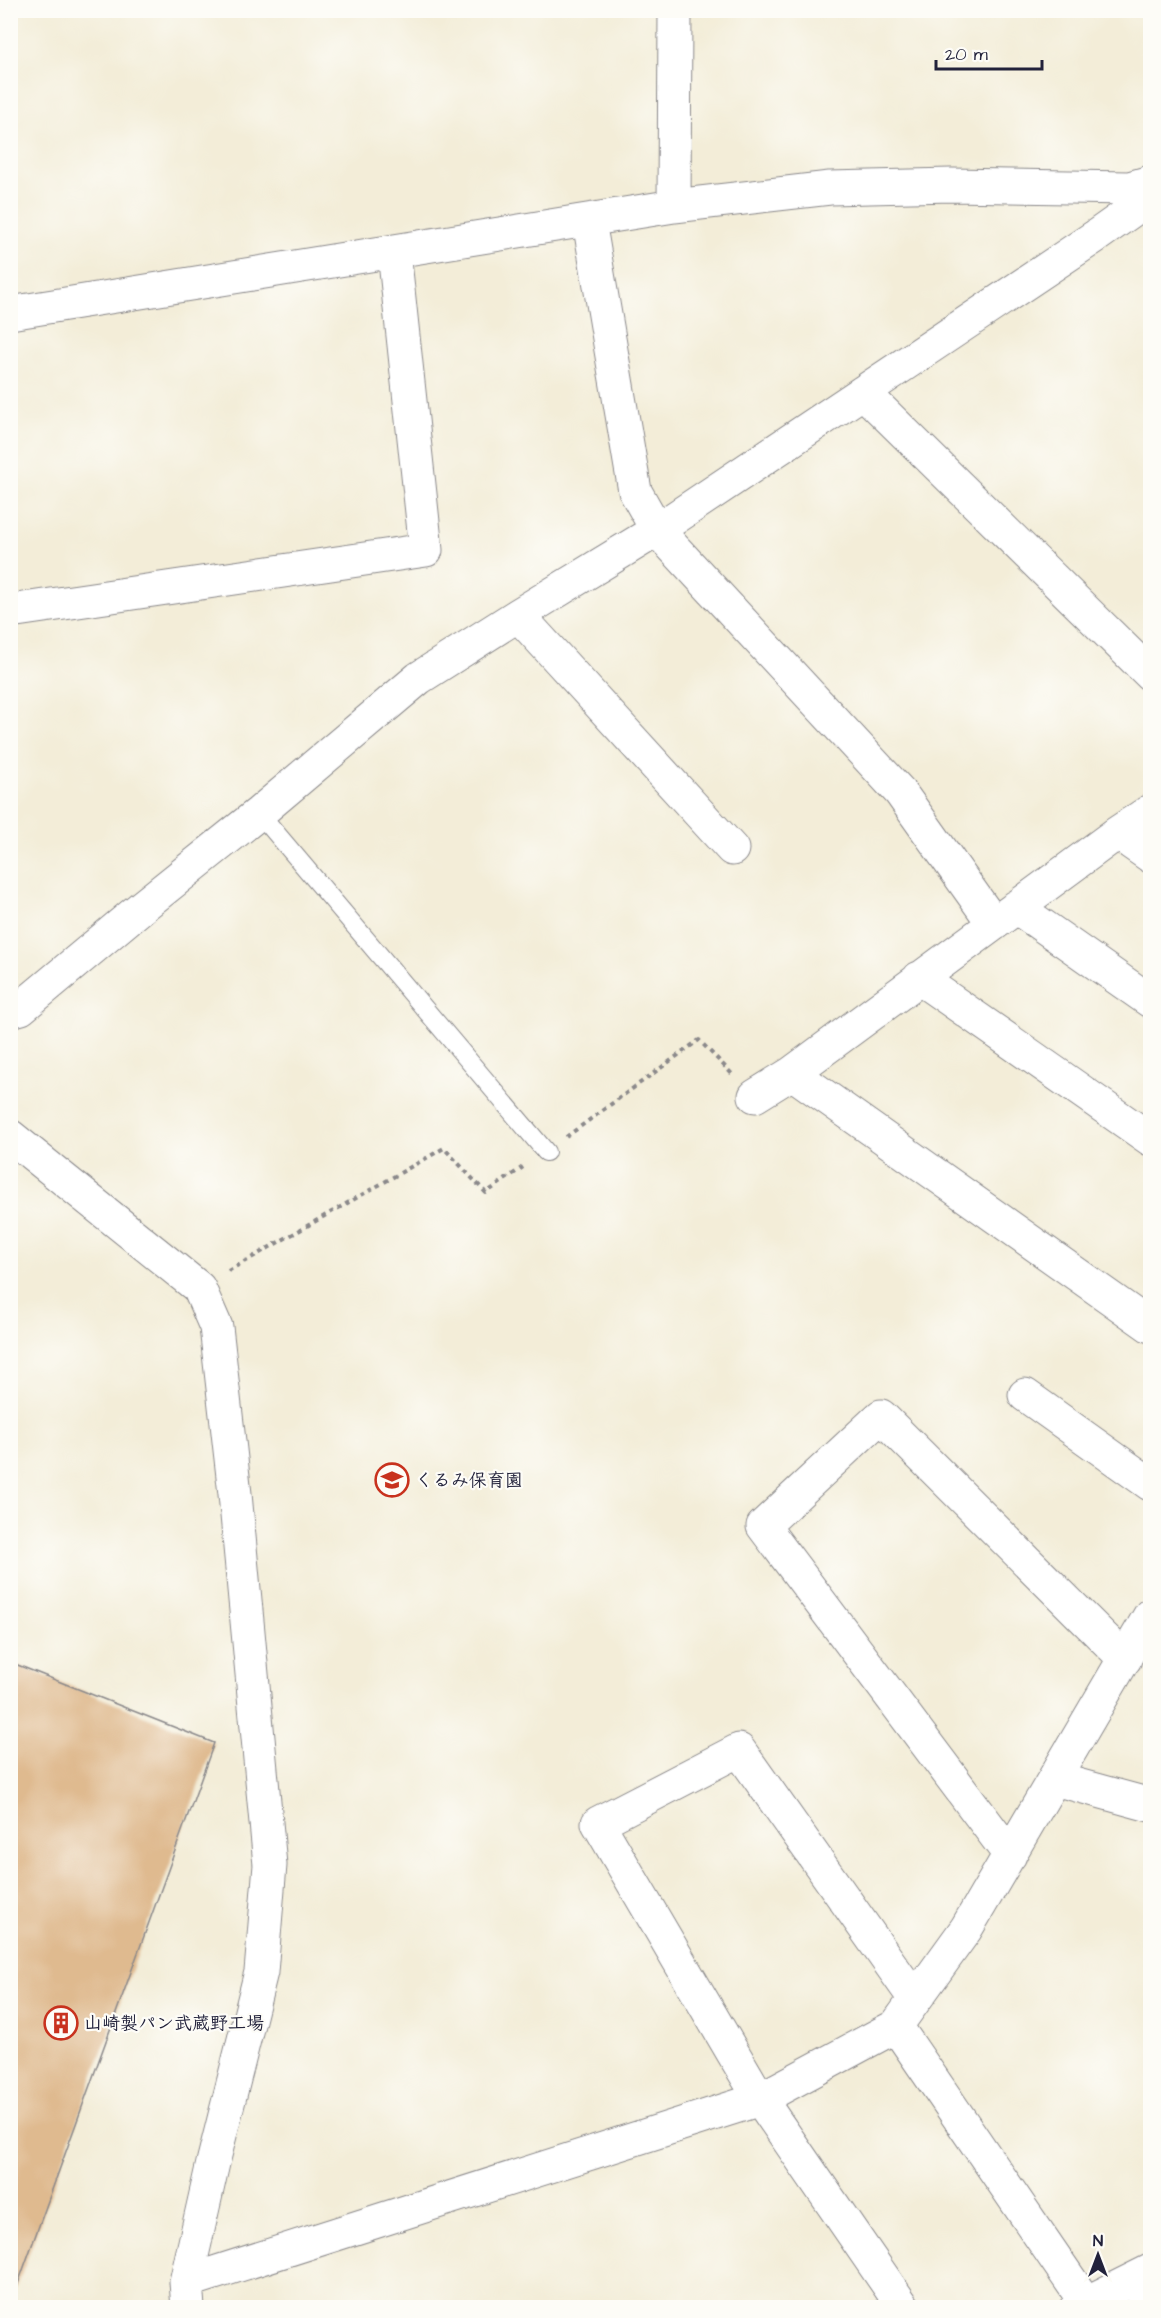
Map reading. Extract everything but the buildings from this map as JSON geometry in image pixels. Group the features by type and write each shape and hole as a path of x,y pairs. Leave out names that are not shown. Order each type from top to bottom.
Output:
{"street":[{"path":"674,206 675,10"},
{"path":"10,313 674,206 830,188 951,185 1141,198"},
{"path":"10,1011 21,1008 420,678 657,530 1096,236 1141,198"},
{"path":"589,221 635,491 657,530 900,792 1005,915 1150,1001"},
{"path":"10,611 426,550 394,252"},
{"path":"863,392 1150,674"},
{"path":"518,615 732,849"},
{"path":"755,1096 792,1073 1150,811"},
{"path":"1117,833 1150,856"},
{"path":"919,978 1150,1139"},
{"path":"792,1073 1150,1326"},
{"path":"10,1136 199,1288 216,1327 235,1494 270,1865 261,1972 213,2163 187,2295"},
{"path":"1025,1395 1150,1484"},
{"path":"1010,1855 763,1526 881,1416 1125,1659"},
{"path":"187,2295 760,2099 896,2026 966,1929 1150,1615"},
{"path":"904,2307 760,2099 598,1823 739,1750 915,1999"},
{"path":"1054,1779 1150,1805"},
{"path":"896,2026 1081,2305 1140,2286"}],"lane":[{"path":"259,813 546,1152"}],"path":[{"path":"199,1288 444,1148 486,1193 699,1040 755,1096"}],"place":[{"name":"くるみ保育園","path":"392,1480"},
{"name":"山崎製パン武蔵野工場","path":"61,2023"}]}
